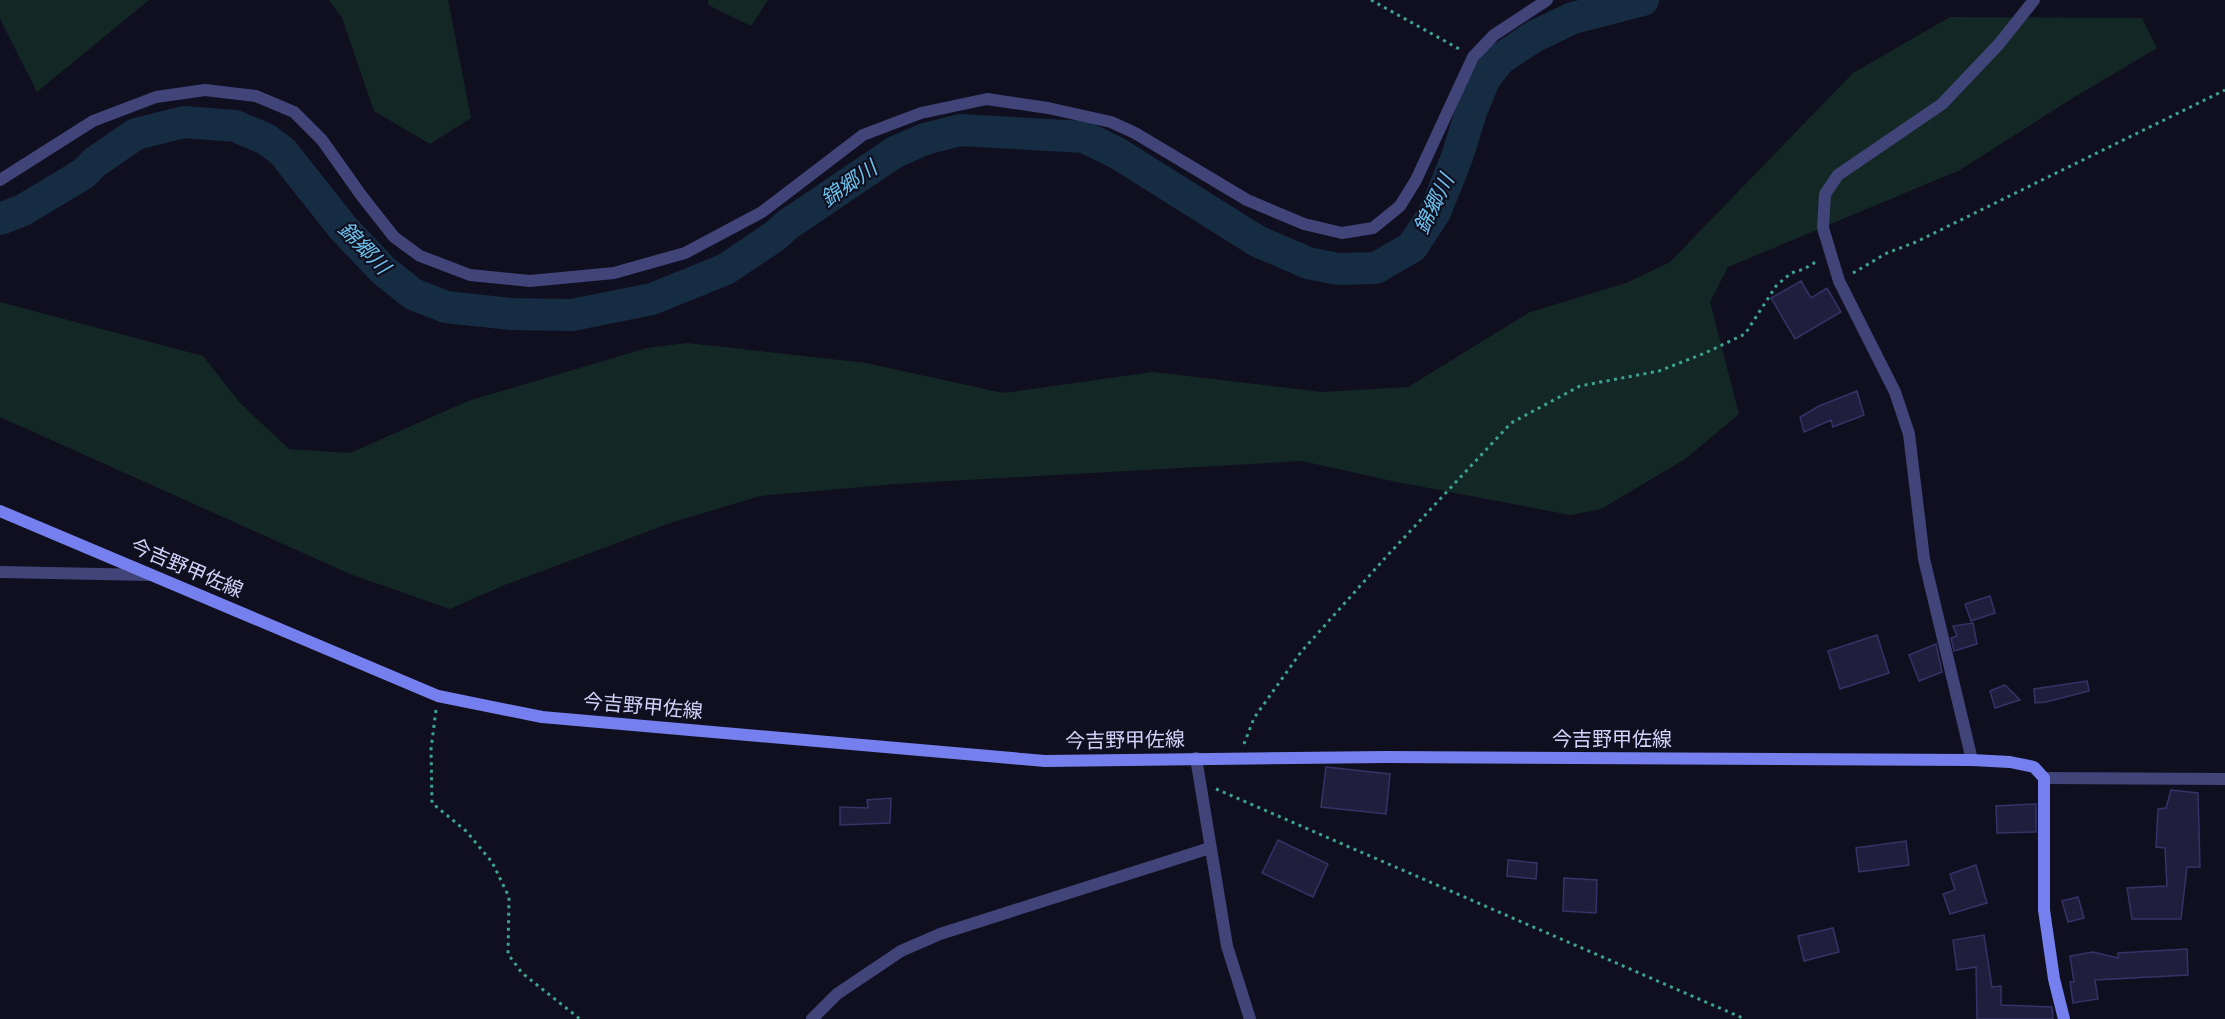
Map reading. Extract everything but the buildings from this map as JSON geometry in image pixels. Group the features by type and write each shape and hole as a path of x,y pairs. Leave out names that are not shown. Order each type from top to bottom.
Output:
{"main road":[{"name":"今吉野甲佐線","path":"0,511 438,696 542,717 1045,761 1239,757 1972,760 2010,762 2034,767 2044,778"},
{"path":"2044,778 2044,910 2054,979 2064,1019"}],"street":[{"path":"0,180 93,121 156,96 205,90 256,96 294,112 322,140 394,237 420,256 470,275 530,281 614,273 685,253 762,212 863,135 921,113 987,99 1048,108 1111,122 1135,133 1247,200 1304,224 1342,233 1373,228 1400,206 1416,180 1473,57 1494,35 1546,0"},
{"path":"1972,760 1924,559 1909,434 1895,392 1839,281 1823,228 1825,194 1838,175 1942,104 1993,51 2034,0"},
{"path":"0,572 151,575"},
{"path":"1196,758 1227,946 1250,1019"},
{"path":"2044,778 2225,779"},
{"path":"812,1019 837,994 901,951 974,923 1210,848"}],"path":[{"path":"1371,0 1473,57"},
{"path":"1839,281 1887,253 1916,242 2225,90"},
{"path":"1239,757 1254,718 1301,652 1511,423 1580,386 1659,371 1704,353 1744,333 1776,286 1791,273 1804,269 1831,253"},
{"path":"438,696 431,749 432,803 466,831 492,862 509,897 508,954 522,973 580,1019"},
{"path":"1201,782 1744,1019"}],"green space":[{"path":"0,0 149,0 37,92 0,19"},
{"path":"329,0 448,0 471,118 430,144 374,111 342,18"},
{"path":"708,0 768,0 751,26 708,5"},
{"path":"1950,17 2142,18 2157,48 2071,99 1960,170 1728,267 1710,302 1739,414 1685,459 1601,509 1570,515 1392,481 1302,461 895,484 760,496 670,523 502,586 450,609 350,574 0,417 0,302 203,356 241,404 289,449 350,453 468,401 647,348 687,343 866,363 1003,393 1153,372 1322,392 1408,387 1530,312 1626,283 1670,262 1853,73"}],"waterway":[{"name":"錦郷川","path":"0,219 23,210 83,174 95,162 136,134 184,122 235,126 266,139 283,152 343,228 384,271 413,294 446,307 511,314 572,315 652,299 726,269 895,152 925,139 960,130 1084,137 1117,153 1257,241 1308,263 1338,269 1376,268 1412,247 1435,212 1485,78 1500,59 1535,36 1573,18 1643,0"}]}
